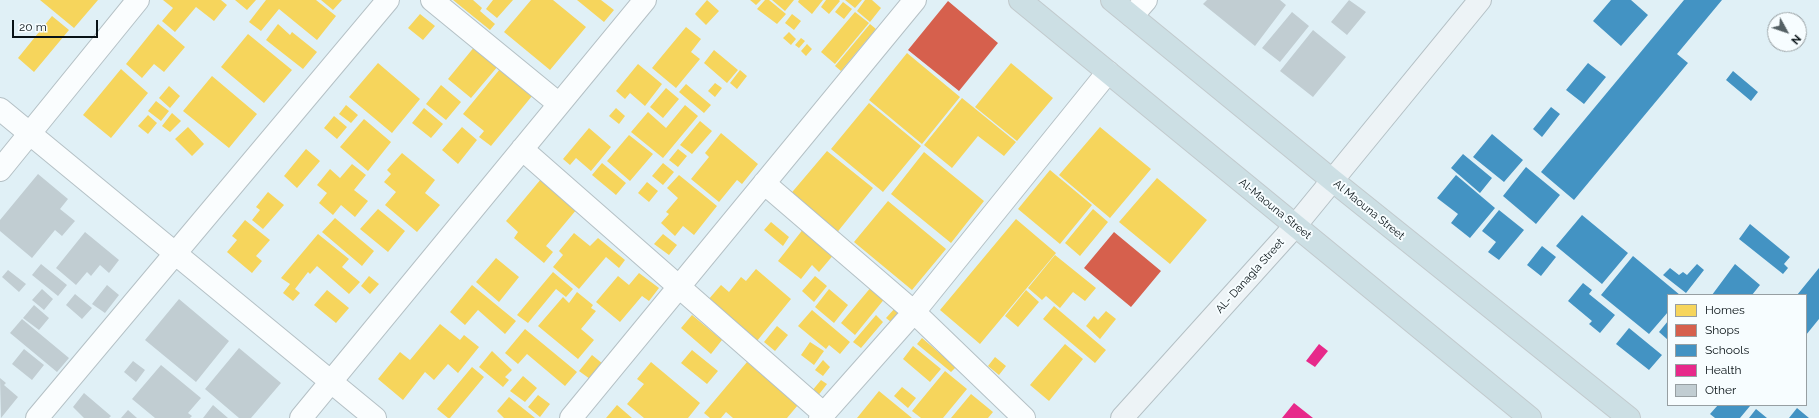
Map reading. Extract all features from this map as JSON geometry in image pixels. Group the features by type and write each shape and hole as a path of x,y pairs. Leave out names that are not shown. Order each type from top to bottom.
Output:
{"highway":[{"name":"Al-Maouna Street","path":"1020,0 1530,418"},
{"name":"Al Maouna Street","path":"1112,0 1332,180 1629,418"}],"street":[{"path":"0,170 138,0"},
{"path":"38,418 388,0"},
{"path":"432,0 559,104"},
{"path":"302,418 644,0"},
{"path":"571,418 915,0"},
{"path":"1132,16 1146,0"},
{"name":"AL- Danagla Street","path":"1122,418 1295,226 1480,0"},
{"path":"522,149 822,416 914,312 1108,72"},
{"path":"0,109 374,418"},
{"path":"764,183 914,312 1024,418"}],"building: Homes":[{"path":"40,0 98,0 74,28"},
{"path":"163,0 221,0 227,5 214,21 196,7 175,32 162,21 173,8"},
{"path":"235,0 256,0 247,10"},
{"path":"266,0 316,0 336,16 317,40 279,9 261,31 249,22"},
{"path":"321,0 342,0 333,10"},
{"path":"453,0 473,0 482,8 480,11 495,24 490,30"},
{"path":"493,0 513,0 497,18 486,9"},
{"path":"531,0 553,0 586,27 550,70 504,32"},
{"path":"577,0 601,0 614,10 604,22"},
{"path":"707,0 719,11 706,25 695,14"},
{"path":"750,0 761,0 756,5"},
{"path":"765,0 769,0 786,14 777,24 757,9"},
{"path":"772,0 794,0 785,11"},
{"path":"799,0 823,0 812,14 798,2"},
{"path":"826,0 840,1 829,14 821,7"},
{"path":"845,0 862,0 855,8"},
{"path":"865,0 872,0 881,8 870,22 857,11"},
{"path":"843,2 852,9 844,19 835,12"},
{"path":"855,12 869,23 835,64 821,52"},
{"path":"420,14 435,26 423,40 408,28"},
{"path":"792,14 801,21 794,30 785,23"},
{"path":"52,16 69,30 34,72 18,58"},
{"path":"158,24 185,47 164,72 154,64 142,78 126,64"},
{"path":"278,24 290,35 292,32 317,52 303,69 266,40"},
{"path":"870,24 876,29 841,71 835,66"},
{"path":"686,27 701,39 691,52 700,59 676,88 652,68"},
{"path":"789,32 796,39 791,45 783,38"},
{"path":"248,34 292,70 264,103 221,67"},
{"path":"801,38 805,41 799,48 795,45"},
{"path":"807,44 812,49 806,56 801,51"},
{"path":"475,46 498,66 471,98 448,79"},
{"path":"714,50 738,70 727,83 704,63"},
{"path":"907,53 960,97 922,144 869,100"},
{"path":"378,63 420,99 392,133 349,97"},
{"path":"1011,63 1053,98 1017,141 975,107"},
{"path":"638,64 662,84 645,106 630,93 625,99 616,91"},
{"path":"121,69 148,93 111,138 83,115"},
{"path":"500,69 532,96 491,146 479,137 484,131 463,114"},
{"path":"740,70 747,76 737,89 730,83"},
{"path":"212,76 257,114 229,148 183,111"},
{"path":"715,83 722,88 715,97 708,91"},
{"path":"686,84 711,105 704,113 679,92"},
{"path":"441,85 461,102 446,120 426,104"},
{"path":"169,86 180,96 170,108 159,98"},
{"path":"666,88 679,99 663,118 650,107"},
{"path":"962,98 1016,142 1004,156 978,136 952,168 924,145"},
{"path":"156,101 169,111 161,121 148,111"},
{"path":"869,103 921,146 883,192 831,149"},
{"path":"346,105 358,115 351,123 339,114"},
{"path":"685,105 698,116 663,158 631,132 648,112 666,128"},
{"path":"424,108 443,124 431,138 412,123"},
{"path":"616,108 625,116 619,124 609,116"},
{"path":"172,113 181,121 170,132 162,126"},
{"path":"148,115 157,123 148,134 138,126"},
{"path":"334,116 347,127 337,139 324,128"},
{"path":"364,119 391,142 368,171 340,147"},
{"path":"700,121 712,131 692,154 680,145"},
{"path":"188,127 204,144 192,156 175,139"},
{"path":"462,127 477,140 458,164 442,150"},
{"path":"1100,127 1151,169 1110,218 1059,175"},
{"path":"589,128 611,147 591,171 576,158 570,165 563,159"},
{"path":"721,133 758,164 742,184 737,180 719,202 691,179 709,157 705,153"},
{"path":"629,135 653,154 630,181 607,161"},
{"path":"306,149 320,161 297,188 284,176"},
{"path":"678,149 687,156 678,167 669,160"},
{"path":"827,151 873,188 835,235 788,197"},
{"path":"924,152 984,201 951,243 891,194"},
{"path":"402,153 435,180 425,193 440,205 417,232 385,205 396,192 384,182 391,174 387,170"},
{"path":"602,163 626,183 616,195 592,175"},
{"path":"663,163 674,172 663,185 652,176"},
{"path":"352,164 366,175 354,190 368,201 355,217 341,205 333,215 319,203 327,193 317,185 330,169 340,178"},
{"path":"1050,170 1092,205 1060,244 1018,209"},
{"path":"679,175 717,206 694,235 683,226 675,236 661,223 669,214 666,212 678,198 667,188"},
{"path":"1157,178 1207,220 1170,264 1119,222"},
{"path":"541,179 577,209 546,246 553,252 544,263 514,238 518,232 506,221"},
{"path":"647,182 658,191 649,202 638,193"},
{"path":"268,192 284,205 263,229 252,220 260,210 256,207"},
{"path":"888,201 946,249 912,290 854,242"},
{"path":"378,209 405,231 388,252 360,229"},
{"path":"1093,209 1108,222 1080,256 1065,243"},
{"path":"335,218 374,251 362,266 322,232"},
{"path":"1016,219 1056,253 980,344 940,310"},
{"path":"245,220 270,240 256,256 262,261 252,273 227,252 237,240 232,236"},
{"path":"771,222 789,237 783,246 764,230"},
{"path":"804,228 835,253 819,272 812,265 801,279 778,261"},
{"path":"574,233 590,246 598,238 625,260 619,268 606,257 579,289 553,267 563,255 559,251"},
{"path":"318,234 349,259 342,267 360,282 349,294 317,266 310,274 308,272 295,289 300,293 293,301 283,293 290,284 281,278"},
{"path":"663,234 677,245 669,255 654,244"},
{"path":"1055,255 1096,288 1085,301 1073,292 1060,308 1046,296 1042,300 1028,288"},
{"path":"496,258 519,277 499,302 476,282"},
{"path":"756,269 791,299 757,341 708,300 721,285 729,292 741,277 746,281"},
{"path":"553,272 573,289 566,297 556,289 528,323 517,315"},
{"path":"639,273 659,288 649,301 642,296 620,322 596,302 618,276 629,285"},
{"path":"369,276 379,284 370,294 361,286"},
{"path":"815,276 827,286 814,302 802,291"},
{"path":"472,285 516,321 505,334 478,310 465,325 450,312"},
{"path":"872,286 886,297 855,335 841,323"},
{"path":"829,289 848,305 834,323 815,307"},
{"path":"327,290 349,308 336,323 314,305"},
{"path":"1026,290 1039,302 1018,327 1005,316"},
{"path":"577,292 593,305 591,308 596,311 581,329 594,340 578,359 538,326 563,297 569,303"},
{"path":"1054,306 1106,350 1095,363 1043,319"},
{"path":"896,307 900,311 891,322 886,318"},
{"path":"812,310 850,342 840,354 829,345 826,349 798,326"},
{"path":"1106,311 1116,319 1100,339 1086,326 1094,316 1098,320"},
{"path":"692,315 722,340 711,354 681,328"},
{"path":"876,315 883,322 861,348 853,342"},
{"path":"440,324 460,340 464,335 479,347 458,373 448,364 434,380 425,372 403,400 378,379 400,352 410,360"},
{"path":"777,326 788,335 775,351 764,342"},
{"path":"525,329 577,372 565,386 527,354 518,364 505,353"},
{"path":"922,338 956,367 951,372 917,344"},
{"path":"810,342 824,351 814,365 801,355"},
{"path":"1065,344 1083,359 1049,401 1030,385"},
{"path":"913,346 941,369 930,382 903,359"},
{"path":"692,350 718,371 707,384 681,363"},
{"path":"492,351 512,370 505,377 509,380 503,387 479,367"},
{"path":"592,355 603,364 590,379 579,371"},
{"path":"995,357 1006,366 999,375 988,366"},
{"path":"823,360 830,367 823,376 815,370"},
{"path":"651,362 700,403 688,418 644,418 627,404 644,384 637,379"},
{"path":"747,362 798,405 787,418 733,418 726,412 721,418 710,418 704,413"},
{"path":"472,367 484,377 450,418 448,418 437,409"},
{"path":"945,371 967,389 943,418 921,418 912,411"},
{"path":"523,376 537,388 525,402 510,391"},
{"path":"821,380 827,384 817,397 811,392"},
{"path":"902,387 916,398 908,408 894,396"},
{"path":"879,391 912,418 857,418"},
{"path":"971,394 993,412 988,418 951,418"},
{"path":"538,395 550,404 540,417 528,407"},
{"path":"509,397 535,418 504,418 497,411"},
{"path":"617,405 632,418 606,418"}],"building: Shops":[{"path":"948,1 998,43 959,91 908,50"},
{"path":"1114,232 1161,271 1131,307 1084,268"}],"building: Schools":[{"path":"1611,0 1631,0 1648,15 1621,46 1593,21"},
{"path":"1684,0 1722,0 1677,54 1688,63 1574,200 1541,172"},
{"path":"1588,63 1606,77 1584,104 1566,90"},
{"path":"1733,71 1758,92 1751,101 1726,80"},
{"path":"1551,107 1560,114 1542,137 1533,129"},
{"path":"1492,134 1523,160 1504,182 1473,157"},
{"path":"1463,154 1492,178 1480,193 1451,168"},
{"path":"1526,167 1560,195 1536,224 1503,196"},
{"path":"1456,175 1495,208 1470,238 1451,223 1458,214 1437,198"},
{"path":"1499,210 1524,230 1499,260 1488,252 1496,242 1482,231"},
{"path":"1582,215 1628,253 1602,284 1556,246"},
{"path":"1750,224 1790,257 1784,264 1788,268 1783,274 1739,239"},
{"path":"1542,246 1556,257 1541,276 1527,265"},
{"path":"1633,256 1679,294 1667,294 1667,313 1649,334 1601,295"},
{"path":"1697,264 1704,270 1686,293 1663,275 1670,268 1679,275 1683,272 1687,275"},
{"path":"1735,264 1760,285 1753,294 1713,294"},
{"path":"1819,268 1819,319 1807,334 1807,294 1798,294"},
{"path":"1583,283 1592,290 1589,294 1615,315 1600,333 1589,324 1592,321 1568,301"},
{"path":"1667,322 1667,339 1659,332"},
{"path":"1629,328 1662,355 1649,370 1616,344"},
{"path":"1717,406 1750,406 1740,418 1715,418 1710,414"},
{"path":"1797,408 1809,418 1789,418"},
{"path":"1756,409 1767,418 1749,418"}],"building: Health":[{"path":"1319,344 1328,351 1315,367 1306,361"},
{"path":"1294,403 1313,418 1282,418"}],"building: Other":[{"path":"1207,0 1280,0 1286,5 1255,46 1203,4"},
{"path":"1349,0 1366,12 1347,35 1331,22"},
{"path":"1292,12 1309,26 1280,62 1262,48"},
{"path":"1313,30 1346,57 1313,97 1280,71"},
{"path":"38,174 68,199 60,209 75,221 62,236 55,230 32,258 0,231 0,220"},
{"path":"85,232 119,260 109,273 100,265 91,276 87,272 76,285 56,268"},
{"path":"41,264 67,285 58,296 32,275"},
{"path":"8,270 26,284 19,292 2,277"},
{"path":"107,285 119,295 105,313 92,304"},
{"path":"42,289 53,299 44,310 32,300"},
{"path":"75,294 92,308 82,319 66,305"},
{"path":"179,299 229,341 196,382 145,340"},
{"path":"34,305 49,318 39,330 23,318"},
{"path":"22,319 69,358 57,372 10,333"},
{"path":"239,348 281,383 251,418 239,418 205,389"},
{"path":"24,349 44,365 32,380 12,364"},
{"path":"133,361 145,370 136,382 124,372"},
{"path":"161,365 201,398 188,413 192,416 190,418 155,418 132,399"},
{"path":"0,378 6,383 4,385 18,397 1,418"},
{"path":"84,393 111,416 109,418 84,418 73,407"},
{"path":"213,405 228,418 203,418"},
{"path":"128,410 137,418 121,418"}]}
